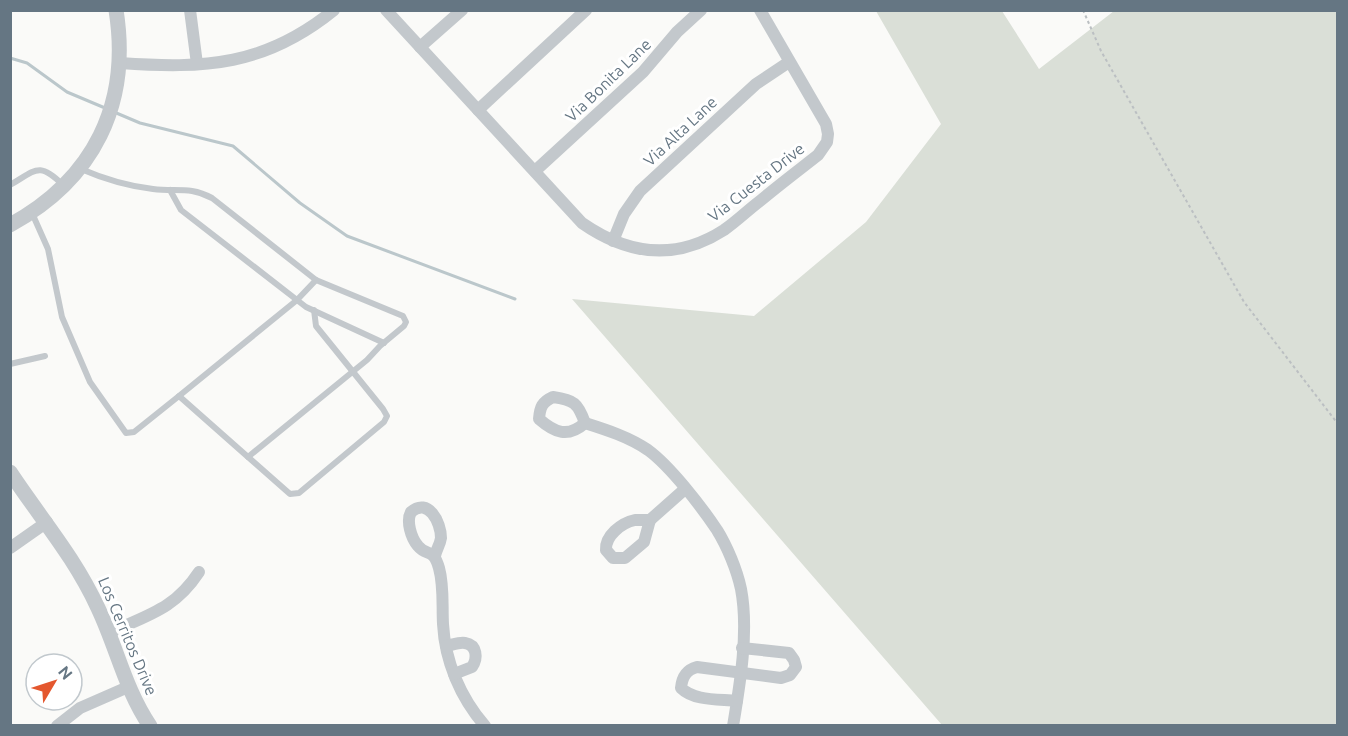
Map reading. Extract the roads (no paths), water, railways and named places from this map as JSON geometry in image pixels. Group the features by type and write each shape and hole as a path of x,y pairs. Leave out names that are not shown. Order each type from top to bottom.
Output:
{"street":[{"path":"10,225 32,213 64,186 94,147 112,104 120,63 116,10"},
{"path":"190,10 197,64"},
{"path":"120,63 161,66 222,63 270,50 313,27 333,10"},
{"name":"Via Cuesta Drive","path":"386,10 582,223 628,247 660,251 691,246 725,229 818,155 827,142 826,124 760,10"},
{"path":"420,48 462,10"},
{"path":"478,110 586,10"},
{"name":"Via Bonita Lane","path":"535,171 643,72 677,32 701,10"},
{"name":"Via Alta Lane","path":"613,241 624,214 640,191 756,84 789,62"},
{"path":"585,423 621,435 648,451 685,489 717,531 741,588 742,648 734,726"},
{"name":"Los Cerritos Drive","path":"10,472 82,575 109,633 128,687 150,726"},
{"path":"650,520 685,489"},
{"path":"10,548 47,522"},
{"path":"435,556 442,586 446,646 454,674 466,701 484,726"},
{"path":"109,633 157,612 173,602 182,595 198,572"},
{"path":"446,646 464,643 469,644 475,651 476,656 472,667 454,674"},
{"path":"737,701 694,696 686,694 681,688 682,680 689,669 697,667 781,678 790,675 796,667 789,653 742,648"},
{"path":"57,726 80,708 128,687"}],"lane":[{"path":"80,168 109,181 154,189 199,191 212,198 316,280 403,316 406,322 404,326 353,372 248,457"},
{"path":"10,185 35,170 42,170 48,172 64,186"},
{"path":"170,190 182,210 297,300 384,343"},
{"path":"32,213 48,249 62,317 90,382 126,433 134,432 179,396 297,300 316,280"},
{"path":"179,396 290,494 299,493 384,422 387,416 316,326 314,310"},
{"path":"10,364 45,356"}],"waterway":[{"path":"10,58 27,63 67,92 105,108"},
{"path":"114,112 140,123 233,146 300,203 347,236 515,299"}]}
